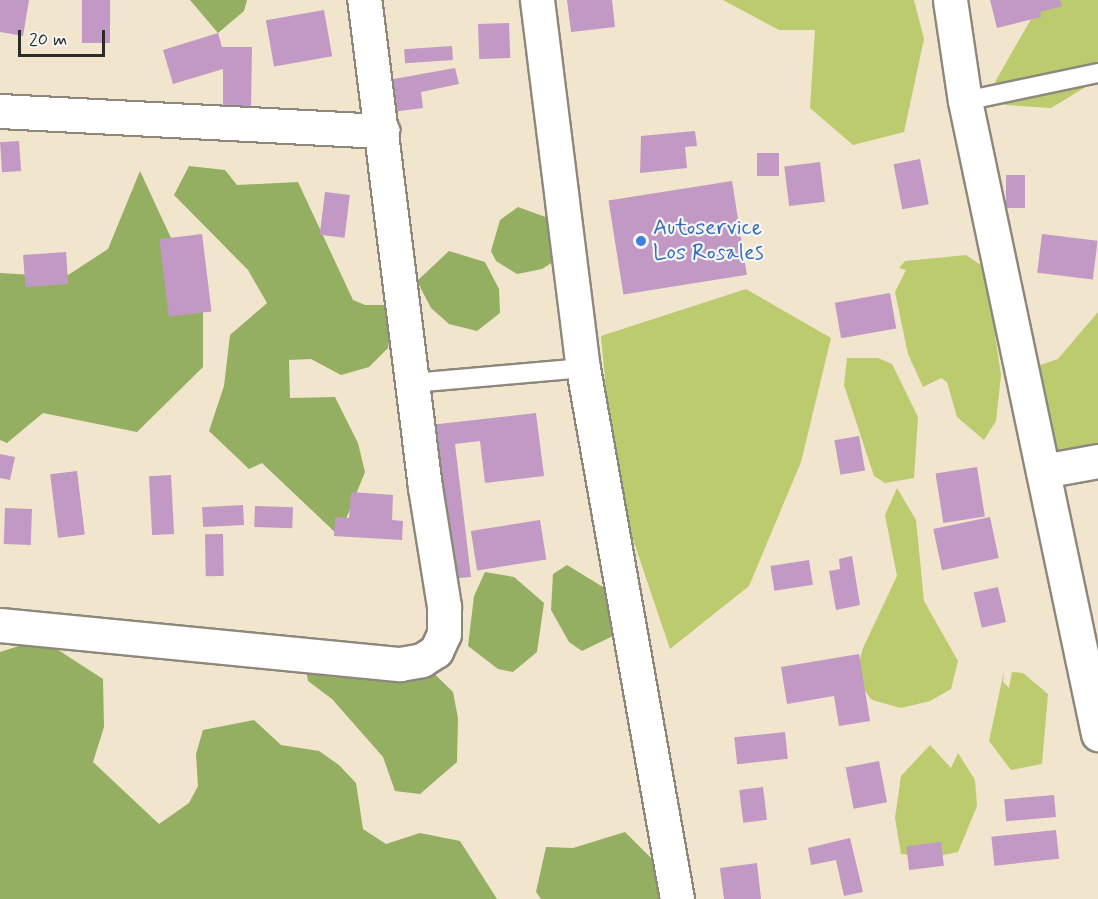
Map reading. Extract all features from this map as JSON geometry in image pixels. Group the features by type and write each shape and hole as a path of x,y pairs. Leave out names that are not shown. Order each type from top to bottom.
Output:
{"street":[{"path":"0,625 380,662 422,660 436,651 444,634 444,606 364,0"},
{"path":"537,0 583,368 677,899"},
{"path":"950,0 965,101 1098,734"},
{"path":"0,111 382,131"},
{"path":"1042,471 1098,461"}],"lane":[{"path":"965,101 1098,73"},
{"path":"413,384 583,368"}],"green space":[{"path":"190,0 247,0 244,11 218,33"},
{"path":"723,0 914,0 924,39 904,132 853,145 810,108 815,30 779,30"},
{"path":"1042,0 1098,0 1098,68 1084,88 1051,108 1005,105 995,82"},
{"path":"189,166 225,170 237,185 298,182 353,300 365,305 390,305 393,319 388,348 369,367 341,375 311,359 289,360 290,398 335,397 358,443 365,472 339,536 262,463 249,469 209,431 224,386 230,335 267,303 248,270 174,195"},
{"path":"140,171 203,307 203,367 137,432 43,413 7,443 0,440 0,273 65,277 108,249"},
{"path":"518,207 562,223 570,251 542,269 517,274 496,261 491,251 500,220"},
{"path":"449,251 485,262 499,289 500,313 477,331 449,324 431,308 417,281"},
{"path":"966,255 985,268 1001,375 996,421 984,440 957,417 947,382 941,378 923,387 908,354 895,292 906,270 899,268 905,261"},
{"path":"746,289 831,338 801,462 749,586 670,649 615,486 601,336"},
{"path":"1098,312 1098,466 1068,461 1044,443 1040,365 1058,359"},
{"path":"847,358 878,358 892,364 918,417 914,478 885,483 874,476 844,385"},
{"path":"897,488 916,520 924,601 958,661 951,689 930,701 901,708 872,700 855,678 863,648 897,576 885,515"},
{"path":"567,565 603,587 616,615 613,636 582,651 569,642 551,610 553,574"},
{"path":"485,572 514,577 544,603 537,652 513,672 498,669 468,646 474,596"},
{"path":"41,639 103,679 104,727 93,762 159,824 189,803 198,786 196,754 203,730 254,720 281,745 319,751 339,765 356,783 363,829 386,844 420,833 460,841 497,899 0,899 0,652"},
{"path":"303,652 415,655 453,692 458,718 457,762 420,794 395,791 383,757 332,699 308,681"},
{"path":"1004,671 1003,682 1009,688 1012,672 1023,673 1048,694 1042,764 1011,770 989,741"},
{"path":"930,745 951,768 958,753 975,780 977,806 958,852 932,857 901,854 895,818 901,776"},
{"path":"625,832 668,875 661,899 541,899 536,892 546,847 573,848"}],"building":[{"path":"0,0 29,0 23,36 0,32"},
{"path":"82,0 110,0 110,43 82,43"},
{"path":"567,0 612,0 615,27 571,32"},
{"path":"990,0 1060,0 1062,6 1040,12 1041,17 997,28"},
{"path":"324,10 332,56 274,67 266,20"},
{"path":"509,23 510,58 479,59 478,24"},
{"path":"218,33 222,47 252,47 251,110 223,109 223,69 173,84 163,50"},
{"path":"452,46 453,60 405,63 404,49"},
{"path":"455,68 459,84 421,92 423,108 392,112 388,80"},
{"path":"695,131 697,146 685,147 687,168 640,173 641,136"},
{"path":"19,141 21,171 2,172 0,142"},
{"path":"757,153 779,153 779,176 757,176"},
{"path":"920,159 929,204 902,209 893,164"},
{"path":"820,162 825,202 789,206 784,166"},
{"path":"1006,175 1025,175 1025,208 1006,208"},
{"path":"732,181 747,275 623,294 609,201"},
{"path":"325,192 350,195 345,238 320,235"},
{"path":"202,234 212,311 169,317 159,239"},
{"path":"1042,234 1098,241 1093,280 1037,273"},
{"path":"66,252 68,284 25,287 23,255"},
{"path":"890,293 896,328 841,338 835,303"},
{"path":"536,413 544,476 485,483 480,441 455,444 471,577 447,579 430,425"},
{"path":"859,436 865,470 840,475 834,440"},
{"path":"0,454 15,457 10,480 0,478"},
{"path":"977,467 985,516 943,523 936,474"},
{"path":"77,471 85,535 58,538 50,474"},
{"path":"171,475 174,534 152,535 149,476"},
{"path":"351,492 393,495 392,520 403,521 402,540 334,536 335,517 349,518"},
{"path":"243,505 244,525 203,527 202,507"},
{"path":"255,506 293,507 292,528 254,527"},
{"path":"5,508 32,509 31,545 4,544"},
{"path":"990,517 999,558 942,570 933,529"},
{"path":"540,520 546,560 477,570 471,531"},
{"path":"205,534 223,534 224,576 206,576"},
{"path":"852,556 860,605 836,610 829,571 840,569 839,559"},
{"path":"809,560 813,585 774,591 770,566"},
{"path":"998,587 1006,622 982,628 974,593"},
{"path":"859,654 870,721 839,726 834,696 787,704 781,667"},
{"path":"785,732 788,759 737,764 734,737"},
{"path":"879,761 887,802 854,809 846,767"},
{"path":"763,787 767,820 743,823 739,790"},
{"path":"1054,795 1056,817 1006,821 1004,799"},
{"path":"1056,830 1059,859 994,866 991,837"},
{"path":"850,838 863,892 844,896 836,860 811,865 808,848"},
{"path":"941,842 944,866 909,870 906,846"},
{"path":"757,863 761,899 724,899 720,868"}],"place":[{"name":"Autoservice Los Rosales","path":"641,241"}]}
